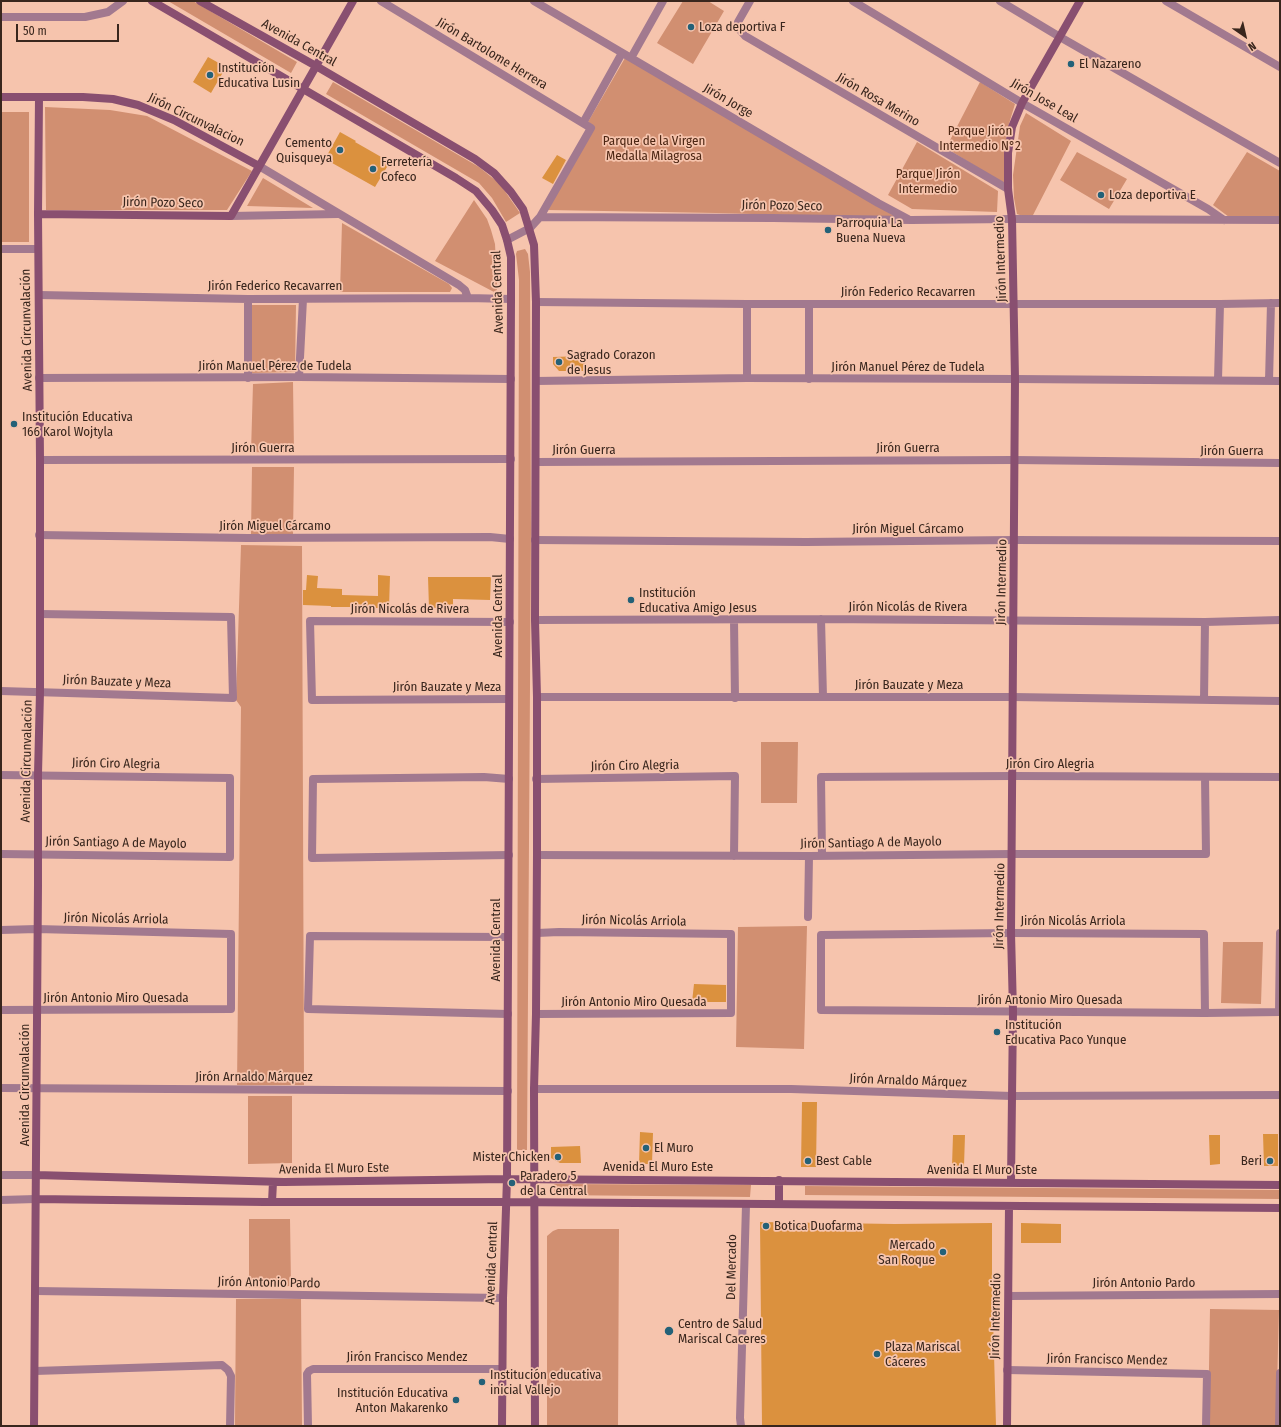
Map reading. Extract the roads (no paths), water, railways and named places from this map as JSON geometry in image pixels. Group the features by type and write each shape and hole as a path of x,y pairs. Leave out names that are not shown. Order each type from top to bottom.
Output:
{"main road":[{"name":"Avenida Central","path":"152,1 304,88 476,191 502,225 507,240 510,257 512,299 508,1091 507,1202 503,1298 502,1426"},
{"name":"Avenida Central","path":"200,1 316,66 475,159 494,173 511,192 523,209 534,244 536,302 535,620 537,697 537,933 534,1089 534,1426"},
{"path":"231,216 353,1"},
{"name":"Jirón Intermedio","path":"1011,1182 1013,1011 1010,933 1013,776 1015,379 1012,219 1008,189 1008,153 1012,127 1022,103 1080,1"},
{"name":"Jirón Circunvalacion","path":"1,97 83,97 113,99 138,105 174,120 259,166"},
{"name":"Avenida Circunvalación","path":"34,1426 38,774 40,692 38,214 40,97"},
{"name":"Jirón Pozo Seco","path":"38,214 231,216"},
{"name":"Avenida El Muro Este","path":"36,1175 273,1182 534,1179 1280,1185"},
{"path":"779,1180 779,1204"},
{"path":"272,1202 273,1182"},
{"path":"36,1199 272,1202 507,1202 1280,1208"},
{"name":"Jirón Intermedio","path":"1007,1426 1009,1206"}],"street":[{"path":"1,17 86,17 108,12 123,1"},
{"name":"Jirón Bartolome Herrera","path":"381,1 591,128 540,217"},
{"name":"Jirón Jorge","path":"534,1 878,203 911,220"},
{"path":"631,58 663,1"},
{"name":"Jirón Rosa Merino","path":"750,1 738,22 738,29 745,36 1008,189"},
{"name":"Jirón Jose Leal","path":"853,1 1022,103 1208,209 1224,220"},
{"path":"1000,1 1280,163"},
{"path":"1166,1 1280,67"},
{"path":"583,123 622,52"},
{"path":"259,166 459,285 465,290 468,298"},
{"path":"231,216 339,214"},
{"path":"507,240 530,228 540,217"},
{"name":"Jirón Pozo Seco","path":"540,217 911,220 1280,220"},
{"path":"1,249 38,249"},
{"name":"Jirón Federico Recavarren","path":"39,295 248,299 512,299"},
{"path":"248,299 248,378"},
{"path":"299,377 303,299"},
{"name":"Jirón Federico Recavarren","path":"536,302 1014,305 1280,303"},
{"path":"1269,381 1271,303"},
{"path":"747,304 747,378"},
{"path":"809,304 809,379"},
{"path":"1218,380 1220,304"},
{"name":"Jirón Manuel Pérez de Tudela","path":"39,378 299,377 511,379"},
{"name":"Jirón Manuel Pérez de Tudela","path":"536,381 747,378 1280,381"},
{"name":"Jirón Guerra","path":"40,460 511,459"},
{"name":"Jirón Guerra","path":"536,462 1014,460 1280,463"},
{"name":"Jirón Miguel Cárcamo","path":"39,535 248,538 510,539"},
{"name":"Jirón Miguel Cárcamo","path":"536,540 806,542 1015,540 1280,541"},
{"name":"Jirón Bauzate y Meza","path":"1,692 233,698 232,617 40,614"},
{"path":"822,619 823,697"},
{"name":"Jirón Nicolás de Rivera","path":"535,620 822,619 1205,622 1280,620"},
{"path":"734,620 735,698"},
{"name":"Jirón Nicolás de Rivera","path":"312,700 310,621 510,622"},
{"path":"1204,700 1205,622"},
{"name":"Jirón Bauzate y Meza","path":"537,697 1013,697 1280,701"},
{"name":"Jirón Bauzate y Meza","path":"312,700 509,699"},
{"name":"Jirón Ciro Alegria","path":"1,775 38,774 230,778 230,857"},
{"name":"Jirón Ciro Alegria","path":"536,779 734,776 734,856"},
{"path":"509,779 484,777 313,779 312,858 509,855"},
{"name":"Jirón Ciro Alegria","path":"822,856 821,777 1280,777"},
{"name":"Jirón Santiago A de Mayolo","path":"537,855 822,856 1206,854 1205,777"},
{"name":"Jirón Santiago A de Mayolo","path":"1,854 230,857"},
{"path":"808,916 809,856"},
{"name":"Jirón Nicolás Arriola","path":"1,930 37,929 231,934 231,1009"},
{"name":"Jirón Nicolás Arriola","path":"537,933 731,934 731,1013"},
{"name":"Jirón Nicolás Arriola","path":"821,1010 821,935 1010,933 1204,934 1205,1013"},
{"path":"1279,1012 1280,933"},
{"path":"508,937 310,936 308,1010 508,1014"},
{"name":"Jirón Antonio Miro Quesada","path":"1,1010 231,1009"},
{"name":"Jirón Antonio Miro Quesada","path":"821,1010 1205,1013 1279,1012"},
{"name":"Jirón Antonio Miro Quesada","path":"536,1014 731,1013"},
{"name":"Jirón Arnaldo Márquez","path":"1,1088 37,1087 508,1091"},
{"name":"Jirón Arnaldo Márquez","path":"534,1089 791,1089 1012,1096 1280,1095"},
{"path":"1,1175 36,1175"},
{"path":"1,1200 36,1199"},
{"name":"Del Mercado","path":"741,1426 746,1205"},
{"name":"Jirón Antonio Pardo","path":"36,1291 503,1298"},
{"name":"Jirón Antonio Pardo","path":"1009,1296 1280,1294"},
{"path":"35,1370 222,1365 228,1370 231,1376 230,1426"},
{"name":"Jirón Francisco Mendez","path":"308,1426 307,1374 313,1369 502,1369"},
{"name":"Jirón Francisco Mendez","path":"1007,1370 1207,1374 1206,1426"},
{"path":"1279,1426 1280,1373"}],"place":[{"name":"Loza deportiva F","path":"691,27"},
{"name":"El Nazareno","path":"1071,64"},
{"name":"Institución Educativa Lusin","path":"210,75"},
{"name":"Cemento Quisqueya","path":"340,150"},
{"name":"Ferretería Cofeco","path":"373,169"},
{"name":"Loza deportiva E","path":"1101,195"},
{"name":"Parroquia La Buena Nueva","path":"828,230"},
{"name":"Sagrado Corazon de Jesus","path":"559,362"},
{"name":"Institución Educativa 166 Karol Wojtyla","path":"14,424"},
{"name":"Institución Educativa Amigo Jesus","path":"631,600"},
{"name":"Institución Educativa Paco Yunque","path":"997,1032"},
{"name":"El Muro","path":"646,1148"},
{"name":"Mister Chicken","path":"558,1157"},
{"name":"Best Cable","path":"808,1161"},
{"name":"Beri","path":"1270,1161"},
{"name":"Paradero 5 de la Central","path":"512,1183"},
{"name":"Botica Duofarma","path":"766,1226"},
{"name":"Mercado San Roque","path":"943,1252"},
{"name":"Centro de Salud Mariscal Caceres","path":"669,1331"},
{"name":"Plaza Mariscal Cáceres","path":"877,1354"},
{"name":"Institución educativa inicial Vallejo","path":"482,1382"},
{"name":"Institución Educativa Anton Makarenko","path":"456,1400"}],"park label":[{"name":"Parque Jirón Intermedio N°2","path":"980,138"},
{"name":"Parque de la Virgen Medalla Milagrosa","path":"654,148"},
{"name":"Parque Jirón Intermedio","path":"928,182"}]}
